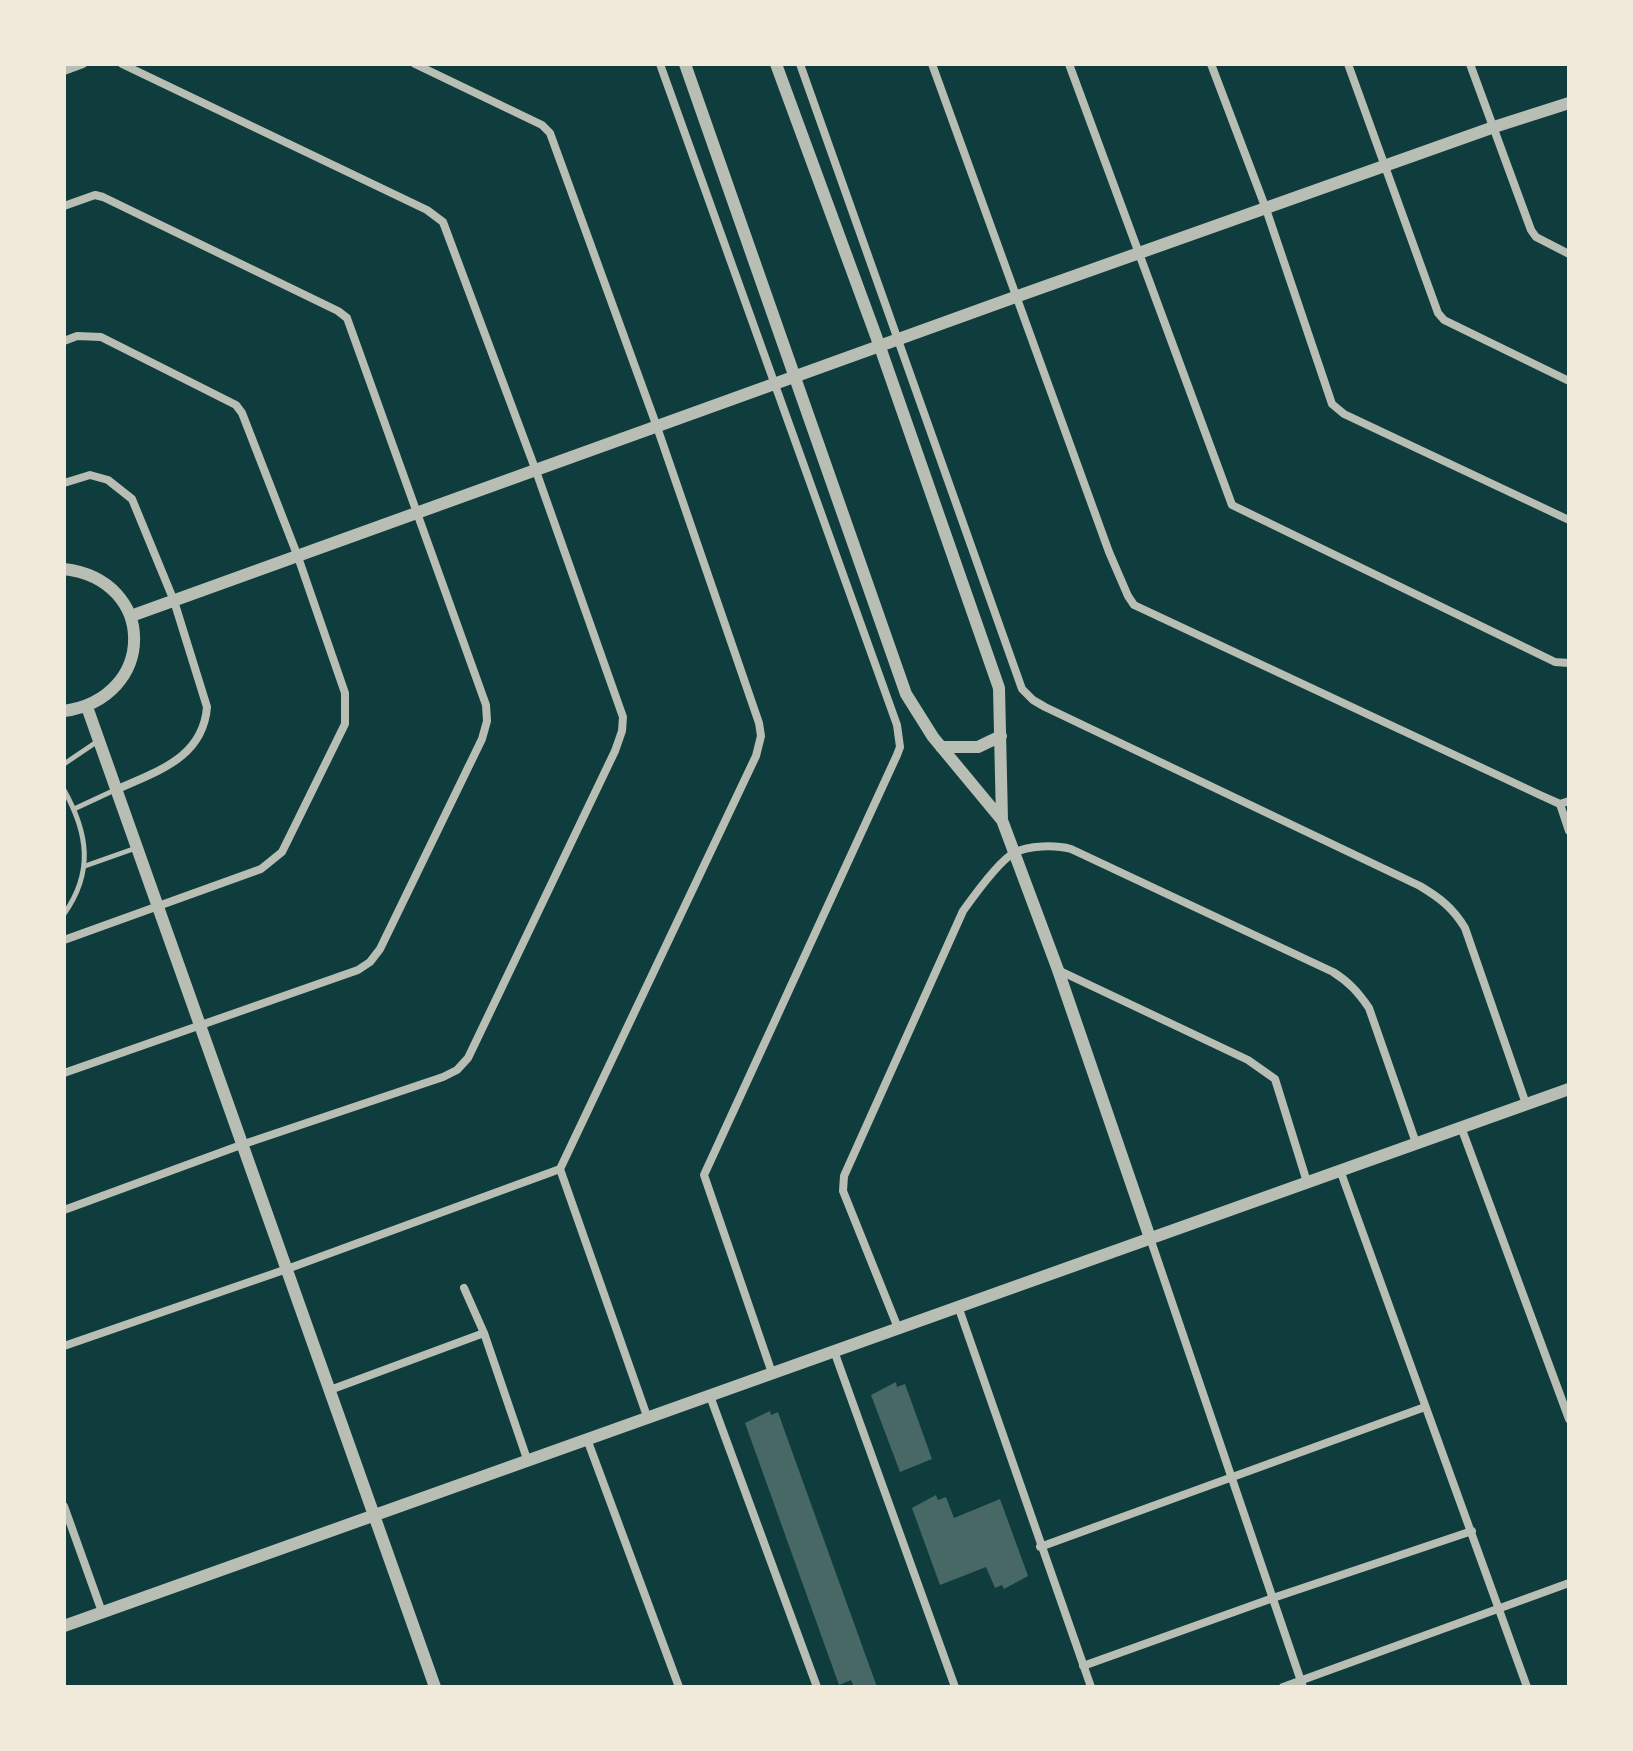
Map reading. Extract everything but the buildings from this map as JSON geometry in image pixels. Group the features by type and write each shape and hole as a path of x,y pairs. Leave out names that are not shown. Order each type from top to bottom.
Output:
{"street":[{"path":"64,71 83,64"},
{"path":"64,1210 457,1070 468,1058 615,751 623,717 446,227 437,216 122,64"},
{"path":"64,1346 287,1269 560,1169 749,770 761,736 657,427 550,133 542,125 415,64"},
{"path":"660,64 897,725 900,747 704,1175 772,1373"},
{"path":"685,64 906,694 920,720 1002,820"},
{"path":"776,64 880,347 999,688 1002,820 1058,970 1302,1684"},
{"path":"800,64 1022,689 1027,695 1420,886 1445,901 1465,928 1526,1104"},
{"path":"932,64 1109,552 1134,605 1540,795 1564,802 1569,831"},
{"path":"1069,64 1232,505 1555,662 1569,663"},
{"path":"1211,64 1266,209 1332,404 1337,410 1569,520"},
{"path":"1348,64 1438,313 1444,320 1569,381"},
{"path":"1470,64 1531,230 1536,237 1569,254"},
{"path":"131,616 1018,296 1569,103"},
{"path":"64,206 95,195 103,197 347,318 486,705 487,721 482,739 380,949 370,962 358,970 64,1073"},
{"path":"64,341 77,336 101,337 236,405 246,421 298,557 345,693 345,724 276,859 261,869 64,939"},
{"path":"64,483 90,475 108,480 132,499 174,601 205,696 206,718 193,744 178,762 118,789"},
{"path":"64,569 84,571 104,581 120,597 131,616 135,644 127,671 110,693 87,707 64,711"},
{"path":"87,707 435,1687"},
{"path":"941,747 978,747 1001,736"},
{"path":"898,1328 843,1191 844,1176 963,911 977,891 1013,853 1048,846 1071,849 1348,981 1369,1008 1416,1143"},
{"path":"1058,970 1248,1060 1269,1073 1275,1079 1307,1182"},
{"path":"64,1626 1569,1089"},
{"path":"1461,1127 1569,1419"},
{"path":"560,1169 648,1419"},
{"path":"1340,1170 1527,1687"},
{"path":"464,1288 484,1333 527,1459"},
{"path":"958,1306 1091,1687"},
{"path":"330,1390 484,1333"},
{"path":"834,1351 955,1687"},
{"path":"710,1396 817,1687"},
{"path":"1040,1547 1425,1407"},
{"path":"587,1439 679,1687"},
{"path":"64,1506 102,1612"},
{"path":"1083,1666 1472,1531"},
{"path":"1283,1687 1302,1684 1569,1583"}],"lane":[{"path":"64,764 99,741"},
{"path":"74,809 118,789"},
{"path":"64,790 85,842 85,866 74,900 64,914"},
{"path":"85,866 137,847"}]}
